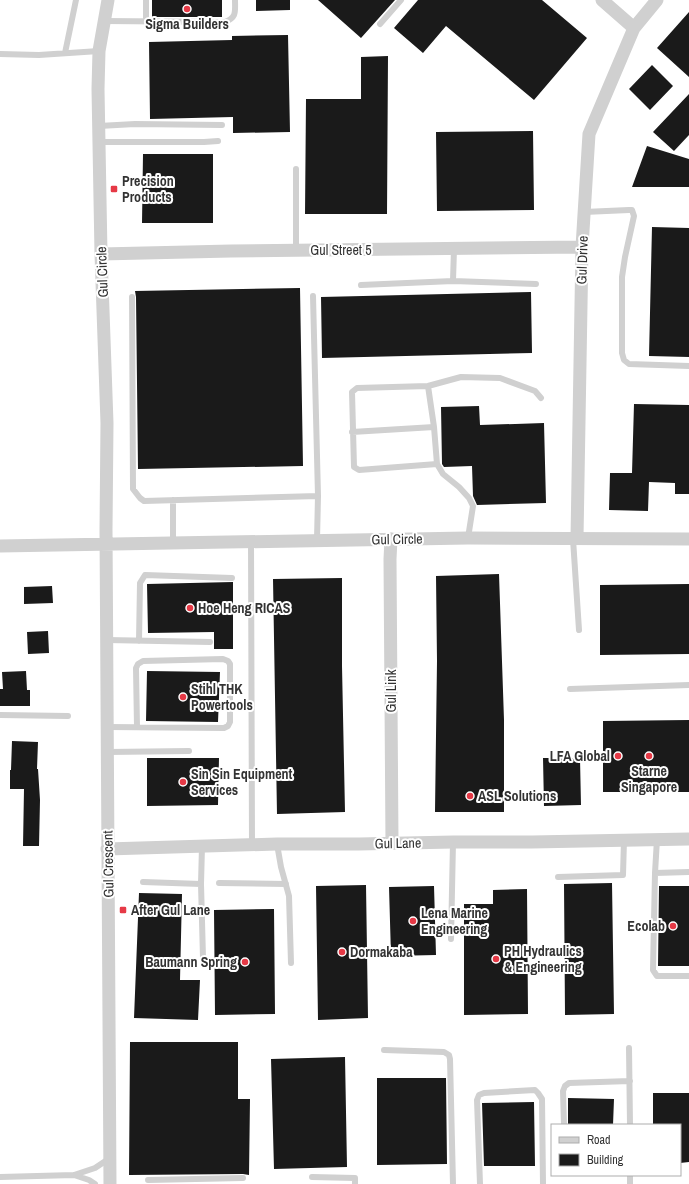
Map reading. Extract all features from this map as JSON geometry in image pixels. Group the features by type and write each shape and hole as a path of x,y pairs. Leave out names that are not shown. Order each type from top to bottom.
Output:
{"street":[{"name":"Gul Circle","path":"106,544 107,423 97,89 100,51 108,0"},
{"path":"602,0 634,28"},
{"name":"Gul Drive","path":"575,539 582,247 589,134 634,28 657,0"},
{"name":"Gul Street 5","path":"101,254 582,247"},
{"name":"Gul Circle","path":"0,546 468,538 689,539"},
{"name":"Gul Link","path":"392,539 390,559 392,843"},
{"name":"Gul Crescent","path":"106,544 110,1184"},
{"name":"Gul Lane","path":"107,849 277,844 453,842 508,843 689,839"}],"lane":[{"path":"65,53 76,0"},
{"path":"146,0 146,21"},
{"path":"104,21 225,22 232,19 236,12 235,0"},
{"path":"380,24 401,0"},
{"path":"0,54 39,55 100,51"},
{"path":"99,126 135,124 222,125"},
{"path":"99,142 218,141"},
{"path":"296,169 296,250"},
{"path":"584,212 632,210 634,213 622,277 622,353 624,360 629,364 689,366"},
{"path":"453,281 454,249"},
{"path":"361,285 453,281 536,284"},
{"path":"313,296 318,540"},
{"path":"132,297 133,489 140,498 144,501 318,496"},
{"path":"437,464 359,470 354,467 352,392 357,388 428,386 461,377 500,378 535,392 541,398"},
{"path":"428,386 434,427 437,464 443,474 459,487 469,498 473,506 468,538"},
{"path":"352,432 434,427"},
{"path":"173,500 173,542"},
{"path":"575,539 579,630"},
{"path":"251,541 252,845"},
{"path":"139,641 140,583 145,576 232,578"},
{"path":"107,640 210,642"},
{"path":"108,727 224,728 228,726 230,722 230,664 228,661 223,659 140,662 136,668 137,727"},
{"path":"570,689 689,686"},
{"path":"0,715 68,716"},
{"path":"108,752 189,751"},
{"path":"657,839 653,970 657,976 689,976"},
{"path":"558,877 623,875 624,840"},
{"path":"451,939 453,842"},
{"path":"277,844 281,868 289,896 291,963"},
{"path":"202,846 201,884 203,958"},
{"path":"655,873 689,872"},
{"path":"143,882 201,884"},
{"path":"219,883 286,884"},
{"path":"629,1048 630,1124"},
{"path":"384,1050 444,1052 448,1055 450,1059 453,1184"},
{"path":"564,1124 563,1091 565,1086 569,1083 630,1081"},
{"path":"480,1184 477,1100 479,1096 484,1093 535,1090 542,1098 543,1184"},
{"path":"74,1176 95,1168 110,1158"},
{"path":"0,1176 74,1176 89,1180 95,1184"},
{"path":"148,1180 195,1182 243,1178"},
{"path":"312,1178 355,1178 355,1184"}],"building":[{"name":"Sigma Builders","path":"152,0 222,0 222,17 152,17"},
{"path":"256,0 290,0 290,10 256,11"},
{"path":"318,0 395,0 361,38"},
{"path":"418,0 542,0 587,38 534,100 446,26 423,53 394,28"},
{"path":"689,12 689,77 657,48"},
{"path":"288,35 290,132 233,133 233,117 150,119 149,42 232,40 232,36"},
{"path":"388,56 387,214 305,214 306,99 361,99 361,57"},
{"path":"652,65 673,86 650,110 629,89"},
{"path":"689,94 689,135 674,151 653,132"},
{"path":"533,131 534,210 437,211 436,132"},
{"path":"647,146 689,159 689,187 632,187"},
{"path":"143,154 213,154 213,223 142,223"},
{"path":"652,227 689,228 689,357 649,356"},
{"path":"300,288 303,466 138,469 135,291"},
{"path":"531,292 532,353 322,358 321,297"},
{"path":"634,404 689,405 689,494 675,494 675,483 649,482 648,511 609,510 610,473 632,473"},
{"path":"479,406 480,425 544,423 546,503 477,505 473,496 472,466 444,467 442,464 441,407"},
{"path":"499,574 504,720 504,812 435,812 437,661 436,576"},
{"path":"342,578 345,812 277,814 273,579"},
{"name":"Hoe Heng RICAS","path":"233,582 233,649 214,649 214,632 148,633 147,584"},
{"path":"689,584 689,654 600,655 600,585"},
{"path":"52,586 53,603 24,604 24,587"},
{"path":"48,631 49,653 28,654 27,632"},
{"path":"26,671 27,690 30,690 30,706 0,706 0,689 3,689 2,672"},
{"name":"Stihl THK Powertools","path":"147,671 220,672 218,722 146,721"},
{"path":"689,720 689,792 603,792 603,721"},
{"path":"12,741 38,742 37,769 40,800 39,846 23,846 24,789 10,789"},
{"name":"Sin Sin Equipment Services","path":"147,758 219,758 218,805 147,806"},
{"path":"543,758 580,758 581,805 544,806"},
{"path":"612,883 614,1014 565,1015 564,884"},
{"name":"Dormakaba","path":"366,885 368,1018 318,1020 316,886"},
{"name":"Lena Marine Engineering","path":"434,886 436,955 391,956 389,887"},
{"name":"Ecolab","path":"659,886 689,886 689,966 658,966"},
{"name":"PH Hydraulics & Engineering","path":"527,889 528,1014 464,1015 464,904 493,904 493,890"},
{"path":"139,893 182,894 180,980 200,980 198,1020 134,1018"},
{"name":"Baumann Spring","path":"274,909 275,1014 215,1015 214,910"},
{"path":"130,1042 238,1042 238,1099 250,1099 249,1175 129,1175"},
{"path":"345,1057 347,1167 274,1169 271,1059"},
{"path":"377,1078 446,1078 447,1164 377,1165"},
{"path":"653,1093 689,1093 689,1162 681,1163 681,1124 653,1124"},
{"path":"568,1098 614,1099 613,1124 568,1124"},
{"path":"534,1102 535,1166 484,1166 482,1103"}],"place":[{"name":"Sigma Builders","path":"187,9"},
{"name":"Precision Products","path":"114,189"},
{"name":"Hoe Heng RICAS","path":"190,608"},
{"name":"Stihl THK Powertools","path":"183,697"},
{"name":"LFA Global","path":"618,756"},
{"name":"Starne Singapore","path":"649,756"},
{"name":"Sin Sin Equipment Services","path":"183,782"},
{"name":"ASL Solutions","path":"470,796"},
{"name":"After Gul Lane","path":"123,910"},
{"name":"Lena Marine Engineering","path":"413,921"},
{"name":"Ecolab","path":"673,926"},
{"name":"Dormakaba","path":"342,952"},
{"name":"PH Hydraulics & Engineering","path":"496,959"},
{"name":"Baumann Spring","path":"245,962"}]}
